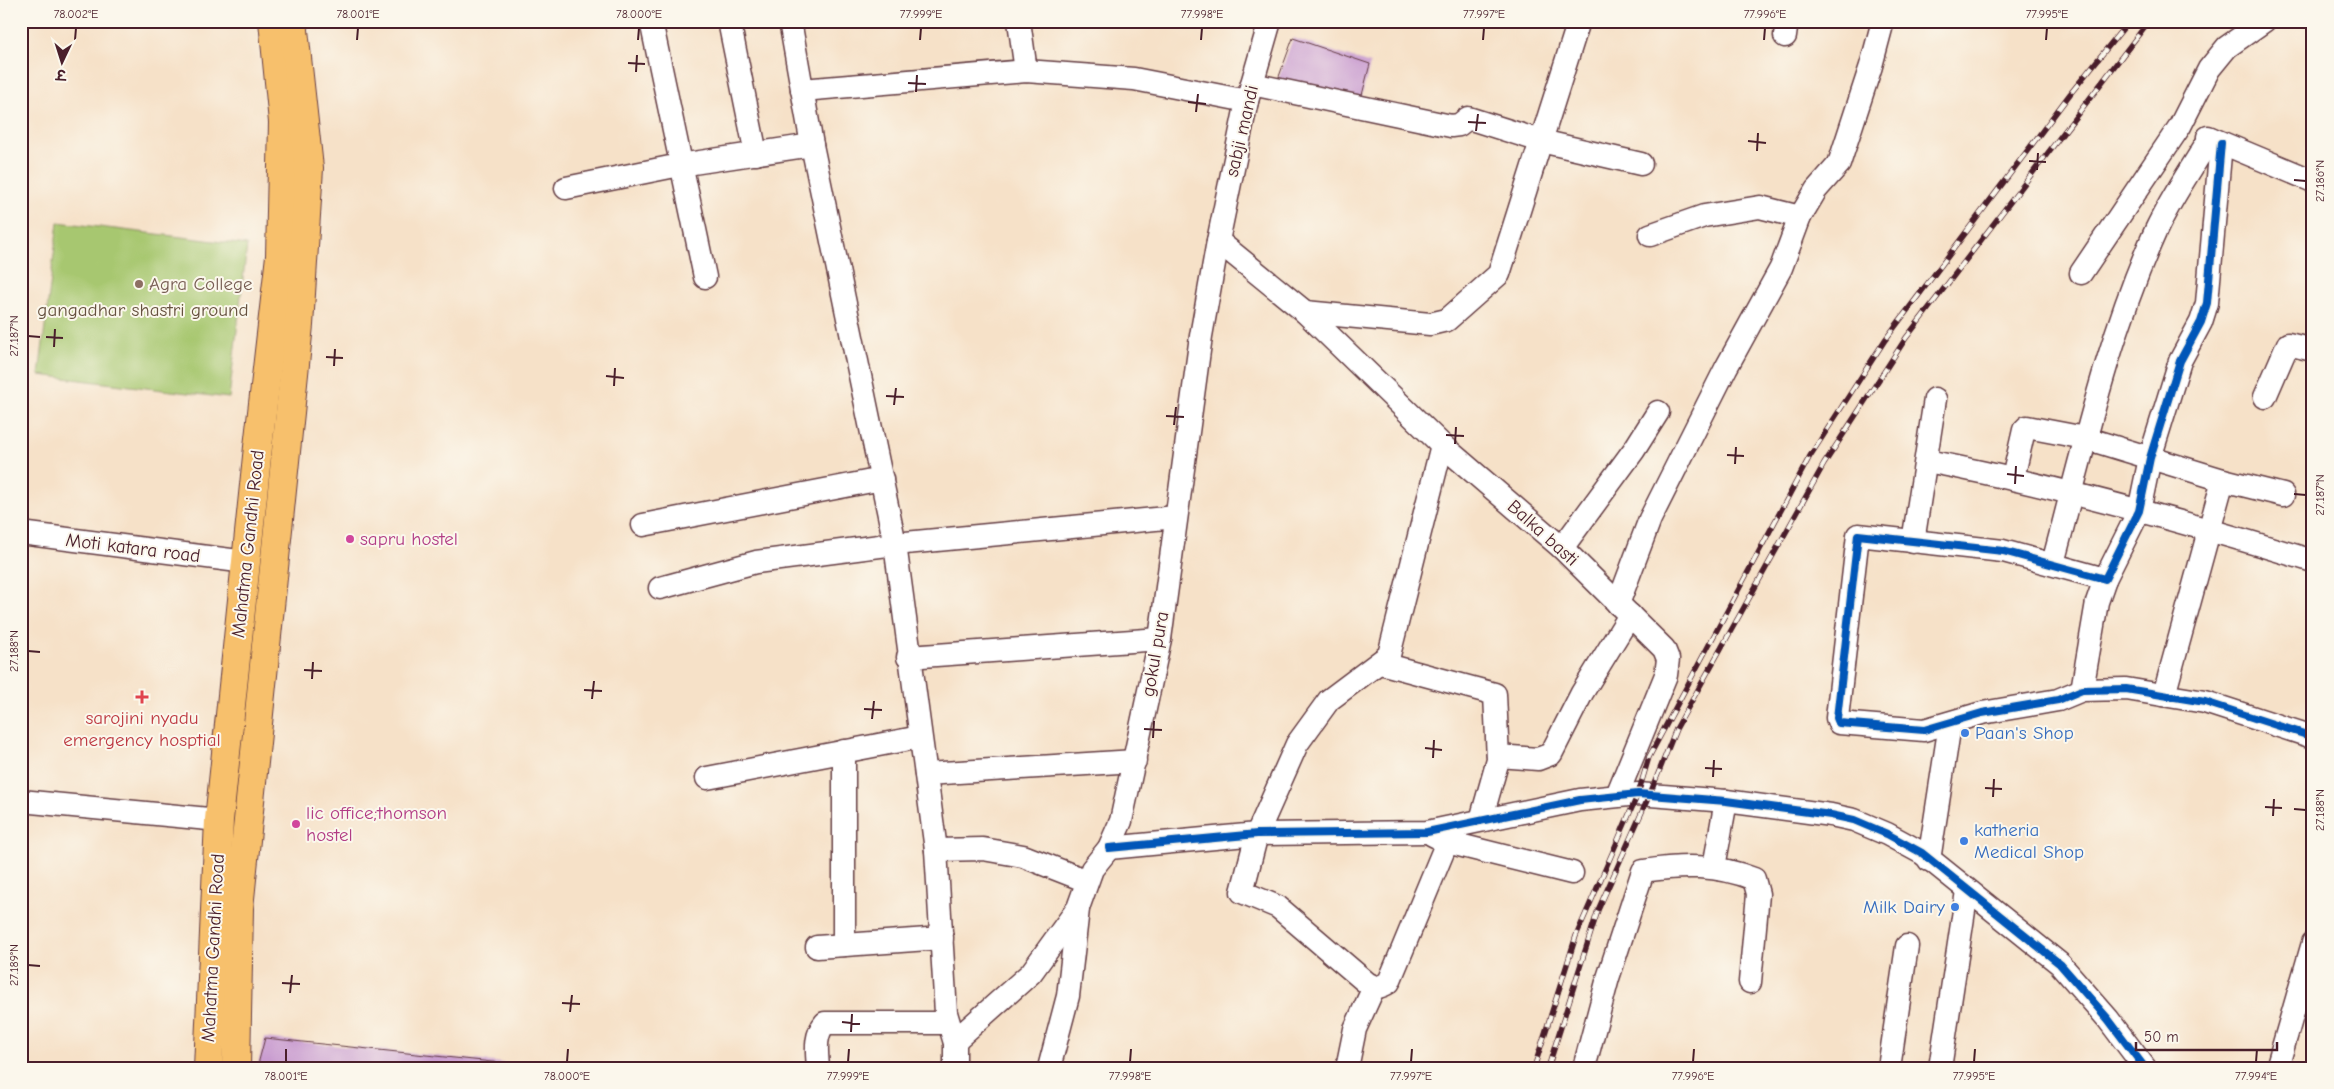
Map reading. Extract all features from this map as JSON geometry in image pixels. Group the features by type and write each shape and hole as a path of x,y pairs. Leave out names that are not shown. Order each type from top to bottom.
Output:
{"highway":[{"name":"Mahatma Gandhi Road","path":"208,1068 219,820 280,256 283,122 273,21"},
{"name":"Mahatma Gandhi Road","path":"236,1068 239,908 299,325 309,168 294,21"}],"street":[{"path":"651,21 705,277"},
{"path":"729,21 756,154"},
{"path":"790,21 812,145 894,544 936,850 944,998 952,1033 955,1068"},
{"path":"1019,21 1026,71"},
{"name":"sabji mandi","path":"1218,241 1250,92 1270,21"},
{"path":"1305,312 1430,324 1447,320 1499,274 1579,21"},
{"path":"1498,756 1538,759 1550,754 1582,693 1624,609 1650,519 1726,368 1781,268 1800,216 1816,190 1839,164 1871,66 1883,21"},
{"path":"2081,273 2184,117 2209,69 2228,47 2264,21"},
{"path":"802,90 1026,71 1134,79 1250,92 1451,126 1459,125 1468,118 1541,142 1641,164"},
{"path":"2184,117 2215,140 2313,181"},
{"path":"2052,563 2085,438 2124,310 2157,228 2215,140"},
{"path":"2082,690 2097,602 2105,579 2140,511 2150,458 2180,360 2201,322 2207,303 2215,140"},
{"path":"566,188 680,165 812,145"},
{"path":"1650,235 1704,216 1760,206 1800,216"},
{"name":"Balka basti","path":"1218,241 1305,312 1442,445 1562,548 1664,649 1667,654 1668,667 1617,795"},
{"name":"gokul pura","path":"952,1033 958,1038 1030,973 1078,908 1087,881 1098,859 1109,848 1121,821 1160,639 1201,336 1218,241"},
{"path":"2265,397 2288,344 2313,350"},
{"path":"1913,542 1927,461 1935,399"},
{"path":"1562,548 1634,450 1658,412"},
{"path":"2013,478 2026,427 2085,438 2223,480 2283,495"},
{"path":"1442,445 1391,650 1380,663 1329,700 1318,712 1296,744 1257,834 1242,892 1278,907 1374,987 1382,986 1389,982 1447,842"},
{"path":"1927,461 2013,478 2210,529 2313,561"},
{"path":"643,525 882,479"},
{"path":"2164,695 2223,480"},
{"path":"660,588 756,562 894,544 1176,517"},
{"name":"Moti katara road","path":"21,533 246,562"},
{"path":"2105,579 2052,563 2003,552 1858,535 1837,718 1839,723 1924,730 1950,724 1982,713 2058,700 2082,690 2126,688 2205,702 2313,737"},
{"path":"908,657 1160,639"},
{"path":"1380,663 1495,694 1498,756 1482,820"},
{"path":"1929,860 1950,724"},
{"path":"707,778 920,737"},
{"path":"844,751 844,945"},
{"path":"926,774 1135,762"},
{"path":"1109,848 1257,834 1427,832 1617,795 1650,794 1726,801 1854,820 1912,846 2060,964 2108,1019 2145,1068"},
{"path":"21,801 219,820"},
{"path":"1714,867 1726,801"},
{"path":"1427,832 1447,842 1572,873"},
{"path":"936,850 983,849 1023,856 1087,881"},
{"path":"1584,1068 1608,978 1643,871 1679,866 1714,867 1750,878 1757,884 1750,982"},
{"path":"1940,1068 1967,891"},
{"path":"1048,1068 1068,996 1078,908"},
{"path":"817,947 942,938"},
{"path":"2277,1068 2313,943"},
{"path":"1889,1068 1907,946"},
{"path":"1347,1068 1356,1029 1374,987"},
{"path":"818,1068 817,1043 820,1030 825,1023 952,1033"}],"green space":[{"name":"gangadhar shastri ground","path":"58,222 247,245 229,398 39,375"}],"building":[{"path":"1293,38 1370,64 1361,99 1277,82"},
{"path":"265,1038 530,1066 530,1068 257,1068"}],"railway":[{"path":"1534,1068 1576,936 1638,794 1649,757 1810,456 1885,340 2070,94 2129,21"},
{"path":"1548,1068 1598,910 1650,794 1676,729 1824,464 1906,338 2149,21"}],"cycle path":[{"path":"2221,143 2207,303 2201,322 2180,361 2150,458 2139,511 2105,579 2003,551 1858,535 1837,718 1839,723 1924,730 1982,713 2058,700 2082,690 2126,689 2205,702 2313,737"},
{"path":"1109,848 1257,834 1427,832 1580,800 1638,794 1726,801 1831,815 1854,820 1887,834 1922,853 2060,964 2108,1019 2145,1068"}],"place":[{"name":"Agra College","path":"139,284"},
{"name":"sapru hostel","path":"350,539"},
{"name":"sarojini nyadu emergency hosptial","path":"142,697"},
{"name":"Paan's Shop","path":"1965,733"},
{"name":"lic office;thomson hostel","path":"296,824"},
{"name":"katheria Medical Shop","path":"1964,841"},
{"name":"Milk Dairy","path":"1955,907"}]}
